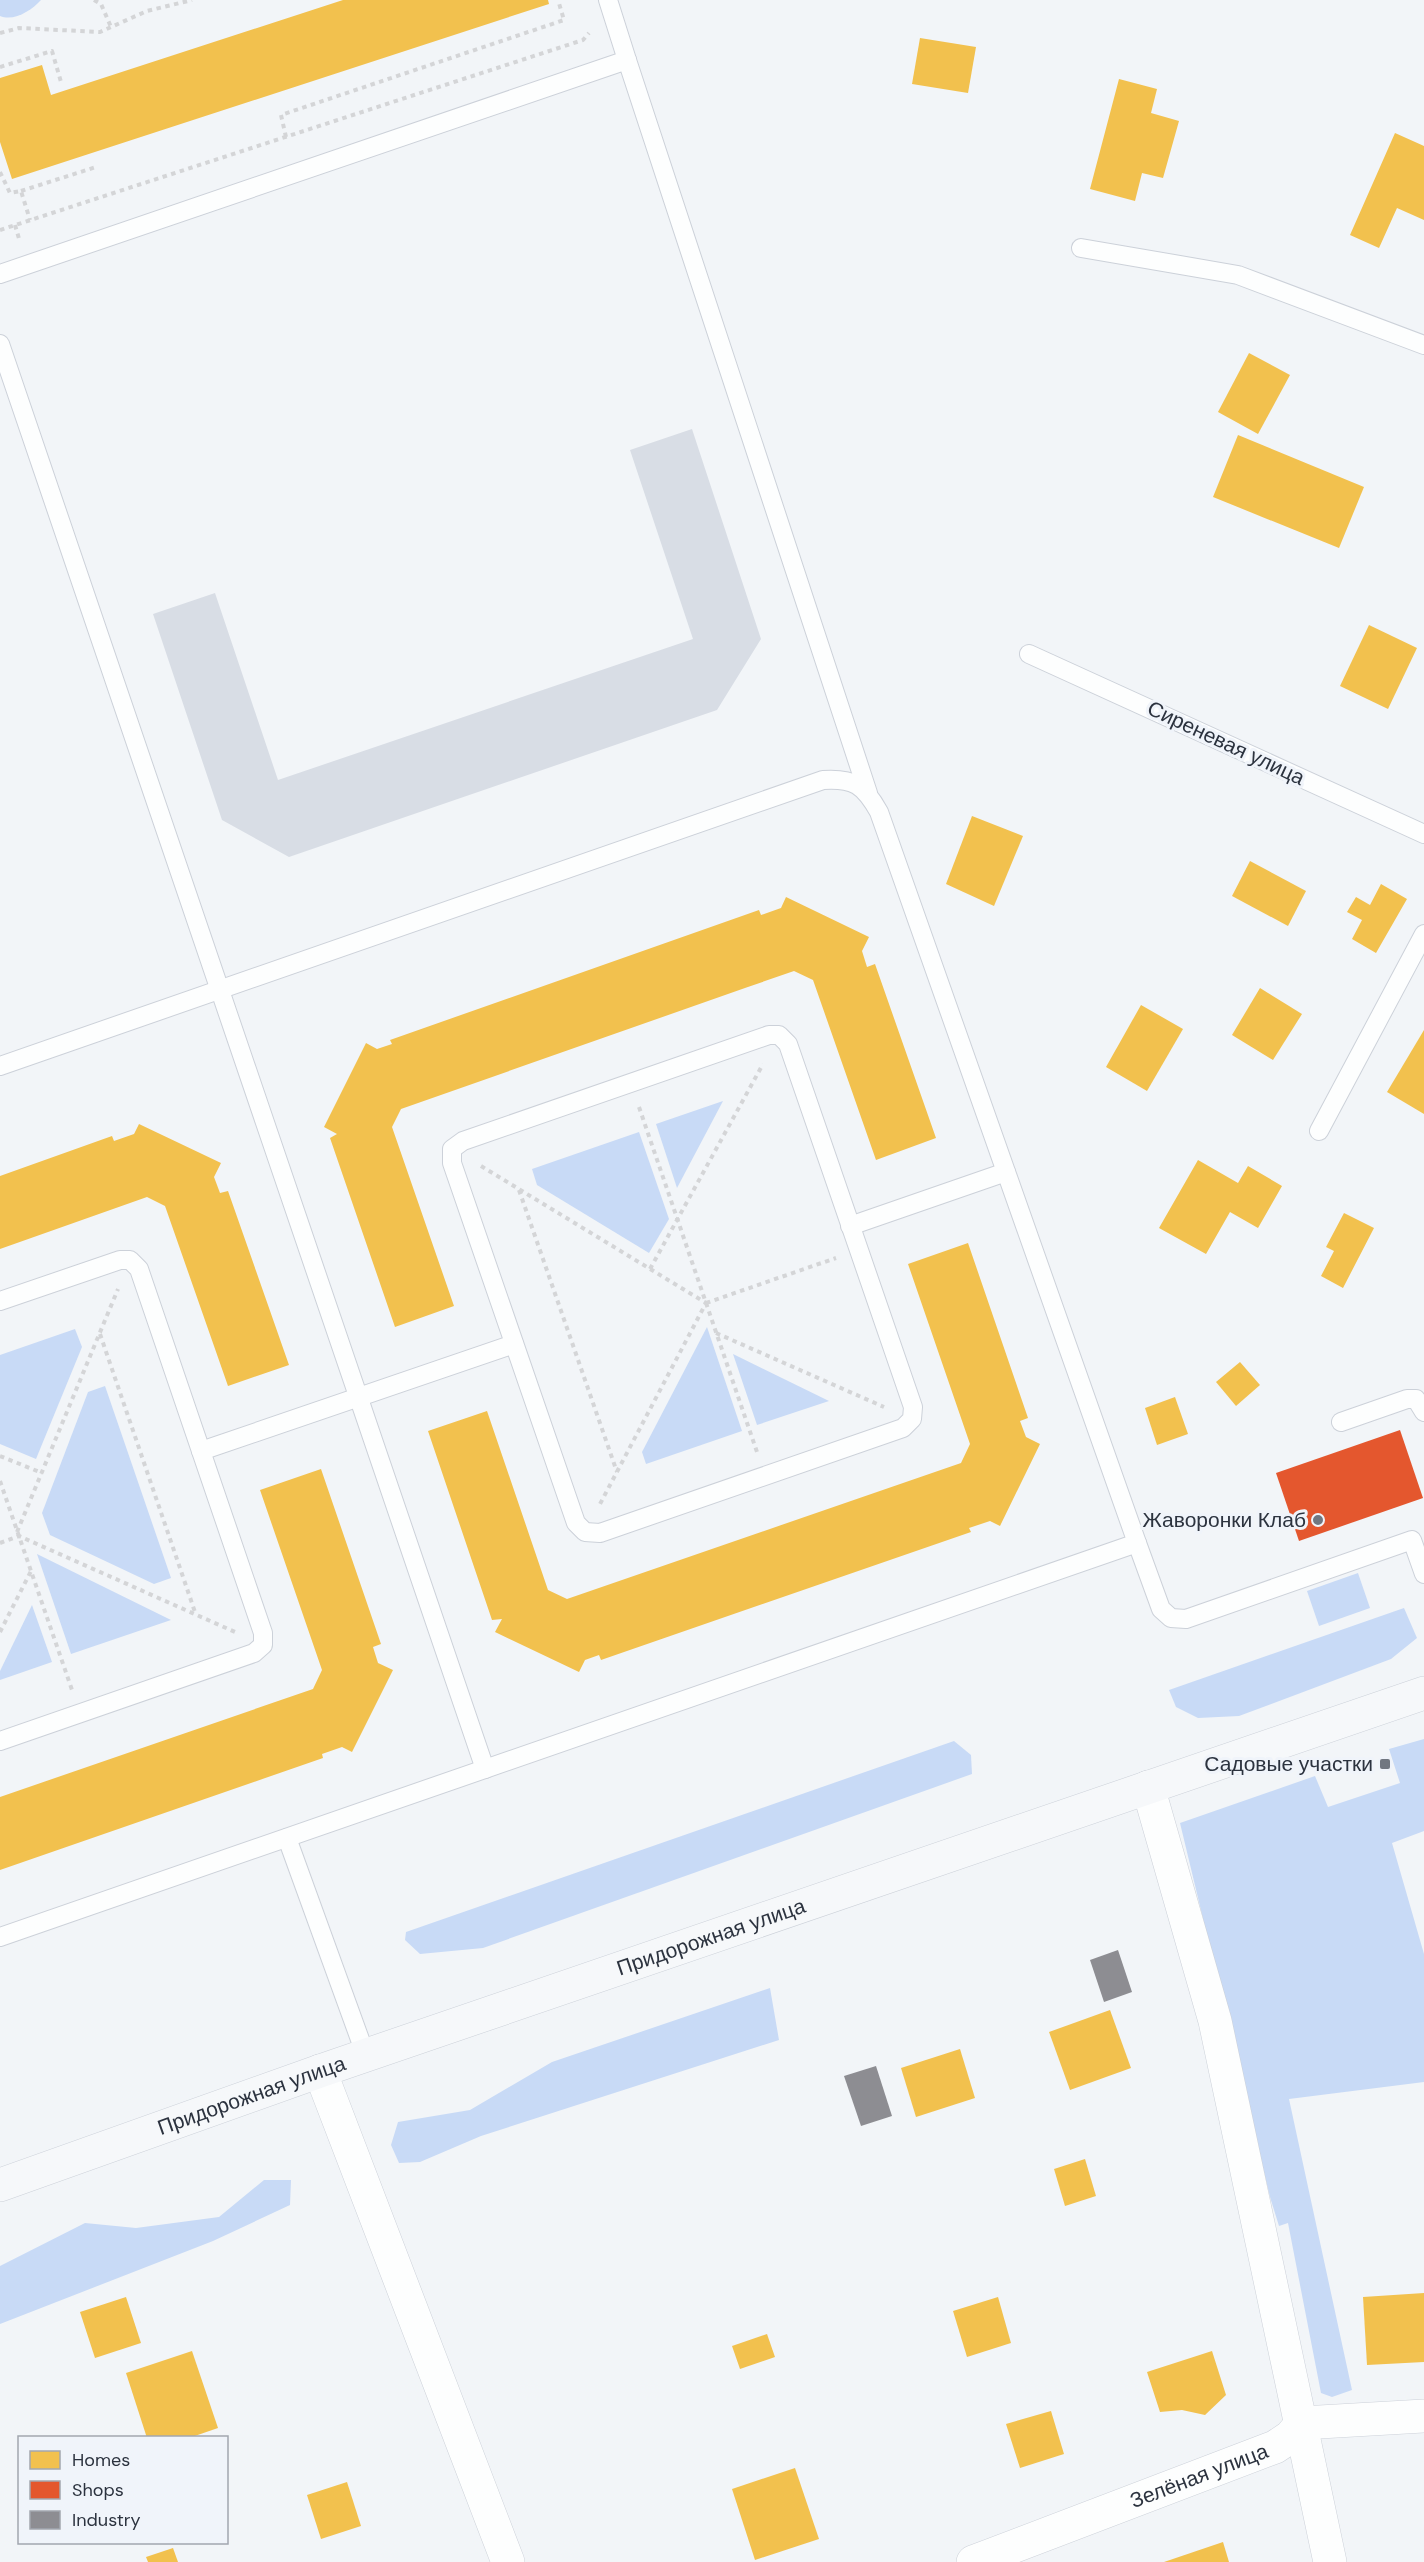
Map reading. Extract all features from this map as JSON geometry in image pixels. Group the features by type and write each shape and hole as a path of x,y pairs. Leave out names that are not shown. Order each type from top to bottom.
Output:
{"main road":[{"name":"Придорожная улица","path":"0,2185 320,2071 1424,1693"}],"street":[{"path":"1148,1787 1215,2021 1330,2562"},
{"path":"320,2071 508,2562"},
{"path":"1302,2423 1424,2416"},
{"name":"Зелёная улица","path":"973,2562 1275,2447 1290,2437 1302,2423"}],"lane":[{"path":"608,0 868,793 879,812 1161,1609 1171,1618 1186,1619 1418,1537 1424,1574"},
{"path":"0,274 627,60"},
{"path":"1081,248 1238,275 1424,345"},
{"path":"0,345 485,1769"},
{"name":"Сиреневая улица","path":"1029,654 1424,834"},
{"path":"0,1066 823,780 841,779 856,784 868,793"},
{"path":"1319,1131 1424,934"},
{"path":"769,1035 779,1035 788,1044 913,1407 912,1419 903,1428 765,1476 600,1533 585,1532 576,1523 452,1163 452,1149 463,1141 630,1083 769,1035"},
{"path":"850,1226 1006,1172"},
{"path":"0,1301 120,1260 130,1260 139,1269 263,1633 263,1644 254,1653 0,1741"},
{"path":"201,1451 514,1344"},
{"path":"1341,1422 1407,1399 1416,1399 1424,1412"},
{"path":"0,1937 1137,1543"},
{"path":"287,1838 366,2056"}],"path":[{"path":"94,0 101,4 111,27"},
{"path":"0,33 19,28 100,32 147,11 174,2 192,0"},
{"path":"286,137 281,115 564,20 558,0"},
{"path":"0,230 583,40 589,35 589,24"},
{"path":"0,67 52,51 61,82"},
{"path":"0,172 10,193 96,167"},
{"path":"21,191 30,220"},
{"path":"650,1269 779,1035"},
{"path":"630,1083 765,1476"},
{"path":"452,1149 706,1303"},
{"path":"519,1189 617,1473"},
{"path":"585,1532 706,1303 858,1250"},
{"path":"0,1543 18,1534 130,1260"},
{"path":"716,1333 912,1419"},
{"path":"100,1334 196,1615"},
{"path":"0,1456 42,1473"},
{"path":"0,1481 80,1714"},
{"path":"18,1534 263,1644"},
{"path":"0,1632 31,1571"}],"shaded area":[{"path":"0,0 41,0 22,14 5,17 0,16"},
{"path":"723,1101 677,1188 656,1124"},
{"path":"639,1132 669,1219 649,1253 537,1185 532,1169"},
{"path":"707,1327 742,1431 646,1464 642,1452"},
{"path":"75,1329 82,1347 36,1459 0,1444 0,1355"},
{"path":"733,1354 829,1401 757,1425"},
{"path":"105,1386 171,1578 154,1584 50,1535 42,1513 88,1392"},
{"path":"37,1554 171,1620 71,1654"},
{"path":"1358,1573 1370,1608 1319,1626 1307,1591"},
{"path":"32,1605 52,1662 0,1680 0,1671"},
{"path":"1404,1608 1417,1638 1391,1659 1239,1716 1198,1718 1176,1707 1169,1690"},
{"path":"1424,1739 1424,1831 1392,1843 1424,1954 1424,2082 1289,2099 1352,2390 1332,2397 1321,2393 1288,2223 1279,2226 1270,2197 1180,1823 1315,1776 1328,1807 1400,1783 1389,1749"},
{"path":"954,1741 971,1755 972,1774 483,1948 420,1954 405,1940 406,1932"},
{"path":"770,1988 779,2040 481,2136 420,2162 399,2163 391,2145 398,2122 470,2110 552,2062"},
{"path":"264,2180 291,2180 290,2205 213,2241 0,2324 0,2266 85,2223 136,2228 219,2217"}],"building: Homes":[{"path":"343,0 548,0 549,4 12,179 0,142 0,78 42,65 51,95"},
{"path":"920,38 976,47 968,93 912,84"},
{"path":"1119,79 1157,89 1151,113 1179,121 1163,178 1142,173 1135,201 1090,189"},
{"path":"1395,133 1424,146 1424,220 1397,208 1379,248 1350,235"},
{"path":"1249,353 1290,375 1258,434 1218,412"},
{"path":"1238,435 1364,487 1339,548 1213,497"},
{"path":"1369,625 1417,648 1388,709 1340,686"},
{"path":"972,816 1023,836 994,906 946,884"},
{"path":"1250,861 1306,891 1288,926 1232,896"},
{"path":"1381,884 1407,899 1376,953 1352,939 1362,920 1347,912 1356,897 1370,905"},
{"path":"786,897 869,937 862,951 867,967 875,964 936,1138 876,1160 813,980 794,971 745,988 401,1109 392,1127 454,1306 395,1327 330,1138 337,1134 324,1127 366,1043 377,1049 392,1044 390,1040 759,910 761,915 781,908"},
{"path":"1260,988 1302,1014 1273,1060 1232,1035"},
{"path":"1141,1005 1183,1029 1147,1091 1106,1067"},
{"path":"1424,1030 1424,1114 1387,1092"},
{"path":"139,1124 221,1163 214,1177 220,1193 228,1191 289,1365 228,1386 165,1206 147,1197 0,1249 0,1176 112,1136 114,1141 134,1134"},
{"path":"1198,1160 1238,1183 1248,1166 1282,1186 1258,1228 1230,1212 1206,1254 1159,1228"},
{"path":"1344,1213 1374,1228 1343,1288 1321,1276 1334,1251 1326,1247"},
{"path":"968,1243 1028,1418 1020,1421 1026,1437 1040,1444 1000,1526 990,1521 969,1528 971,1532 601,1660 599,1655 585,1660 579,1672 495,1632 502,1619 492,1620 428,1431 487,1411 548,1590 567,1599 961,1463 970,1444 908,1264"},
{"path":"1240,1362 1260,1385 1236,1406 1216,1382"},
{"path":"1175,1397 1188,1434 1157,1445 1145,1408"},
{"path":"321,1469 381,1644 373,1647 378,1663 393,1670 352,1752 342,1747 322,1754 323,1758 0,1870 0,1797 313,1689 322,1670 260,1490"},
{"path":"1110,2010 1131,2068 1070,2090 1049,2032"},
{"path":"960,2049 975,2098 916,2117 901,2068"},
{"path":"1085,2159 1096,2196 1065,2206 1054,2169"},
{"path":"1424,2293 1424,2362 1367,2365 1363,2297"},
{"path":"126,2297 141,2343 95,2358 80,2312"},
{"path":"998,2297 1011,2343 967,2357 953,2311"},
{"path":"767,2334 775,2357 740,2369 732,2346"},
{"path":"192,2351 218,2428 195,2436 146,2436 126,2373"},
{"path":"1212,2351 1226,2395 1205,2415 1182,2410 1160,2412 1147,2372"},
{"path":"1051,2411 1064,2454 1020,2468 1006,2424"},
{"path":"795,2468 819,2539 755,2560 732,2489"},
{"path":"347,2482 361,2526 321,2539 307,2495"},
{"path":"1223,2542 1229,2562 1164,2562"},
{"path":"173,2548 178,2562 148,2562 146,2557"}],"building: Shops":[{"path":"1400,1430 1423,1498 1299,1541 1276,1473"}],"building: Industry":[{"path":"1118,1950 1132,1992 1104,2002 1090,1960"},
{"path":"876,2066 892,2116 861,2126 844,2076"}],"building: Other":[{"path":"692,429 761,639 717,710 289,857 222,820 153,614 215,593 278,780 693,639 630,450"}],"place":[{"name":"Жаворонки Клаб","path":"1318,1520"},
{"name":"Садовые участки","path":"1385,1764"}]}
